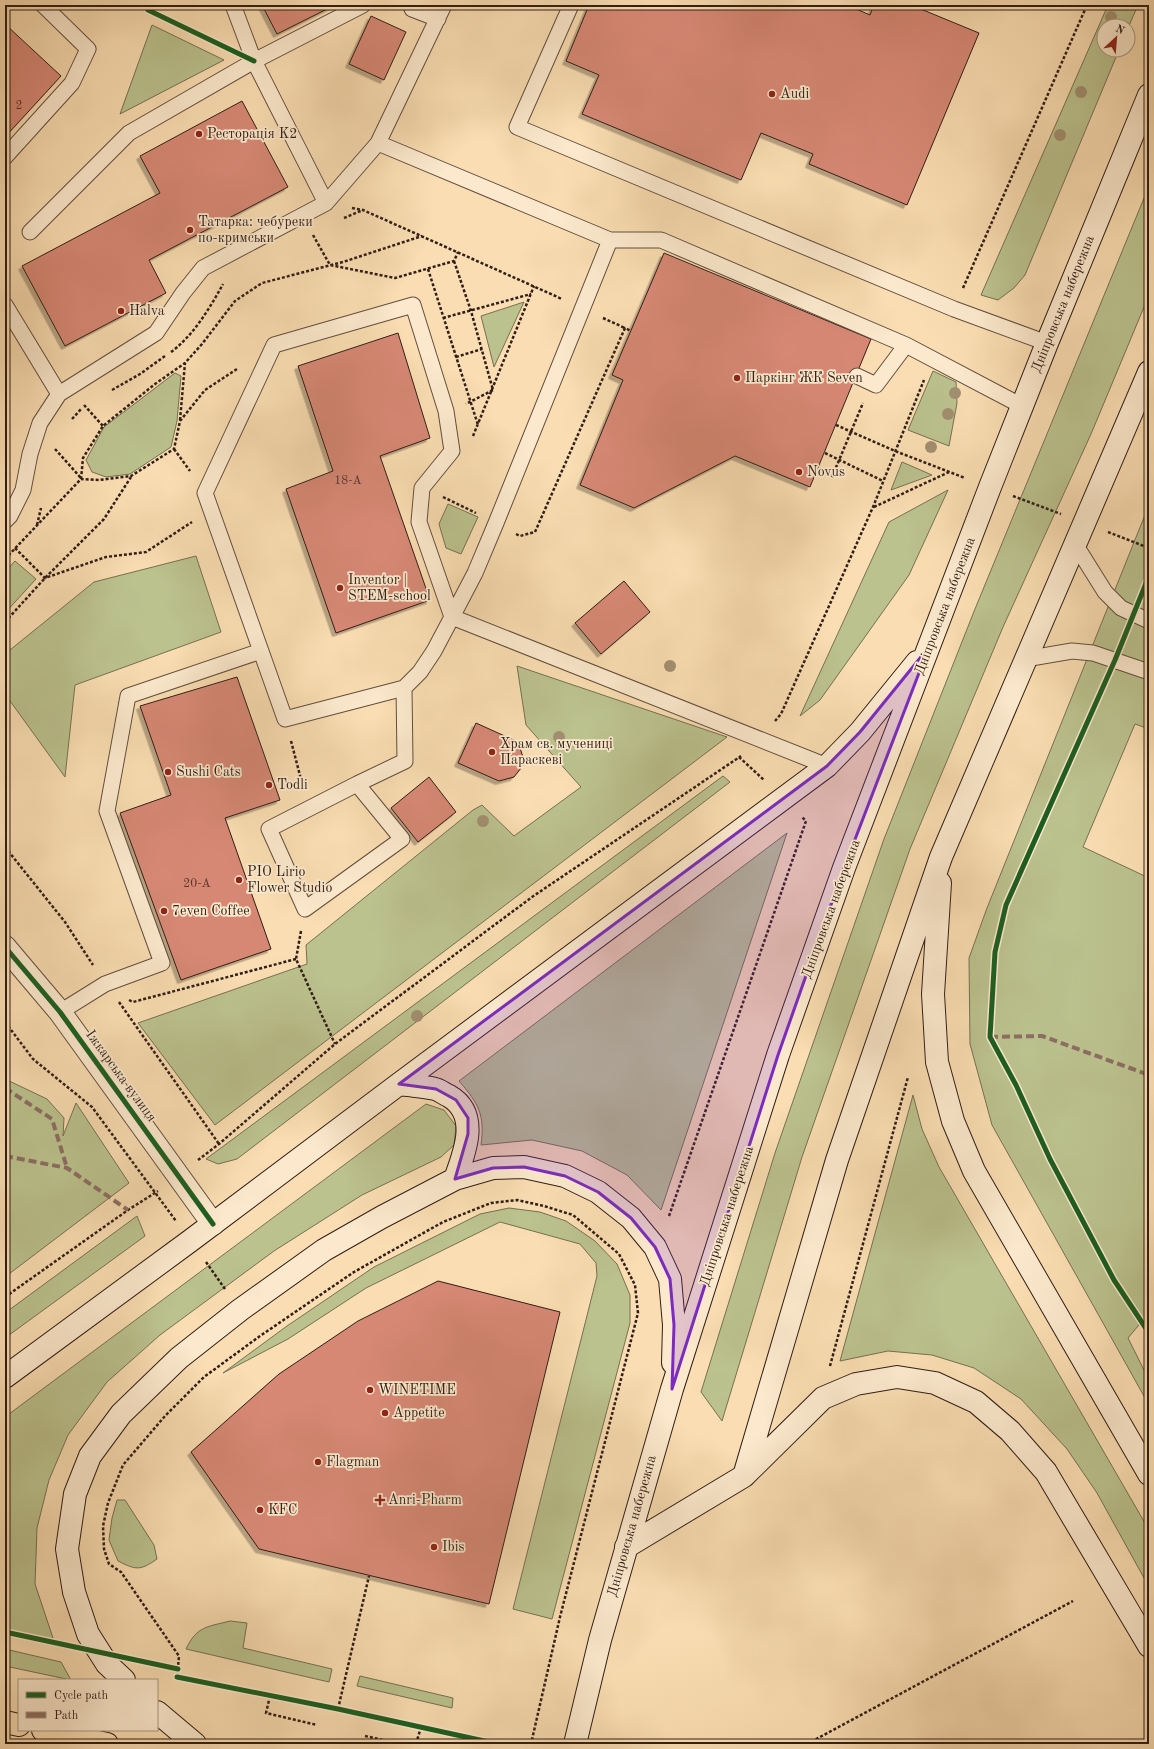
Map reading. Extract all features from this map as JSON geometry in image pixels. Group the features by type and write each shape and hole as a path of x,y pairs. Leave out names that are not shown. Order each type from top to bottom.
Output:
{"highway":[{"path":"5,1722 18,1725"},
{"path":"48,1731 108,1744"}],"main road":[{"name":"Дніпровська набережна","path":"575,1744 600,1640 672,1389 778,1055 844,868 990,487 1046,343 1149,95"},
{"path":"744,1476 837,1160 941,856 1149,372"},
{"path":"5,1377 213,1224 782,798 827,766 860,732 929,647"},
{"path":"941,856 933,994 937,1062 953,1121 974,1171 1149,1474"},
{"name":"Іжкарська вулиця","path":"5,947 60,1012 213,1224"},
{"path":"399,1084 436,1089 456,1100 468,1118 468,1134 463,1157 455,1179"},
{"path":"123,1679 107,1664 88,1634 74,1592 67,1549 75,1494 90,1456 121,1414 179,1358 240,1310 324,1250 382,1217 455,1179 493,1168 524,1167 565,1176 598,1192 631,1218 655,1247 670,1279 674,1325 672,1389"},
{"path":"626,1547 744,1476 824,1398 856,1384 897,1377 935,1383 976,1402 1010,1431 1046,1472 1149,1646"},
{"path":"158,1713 195,1744"}],"lane":[{"path":"5,156 72,83 88,49 43,5"},
{"path":"233,5 254,61 326,204"},
{"path":"30,232 129,133 254,61 364,5"},
{"path":"414,5 412,9 438,19"},
{"path":"5,521 10,516 23,490 30,454 40,423 59,394 156,333 183,293 203,268 326,204 378,144 444,5"},
{"path":"570,5 517,127 954,309 1046,343"},
{"path":"378,144 610,240 661,240 906,345 1022,406"},
{"path":"610,240 475,573 452,617 434,651 420,672 404,688 285,719 205,493 274,345 413,305 446,411 452,451 422,488 419,522 452,617 758,740 827,766"},
{"path":"5,304 59,394"},
{"path":"857,376 876,385 906,345"},
{"path":"1075,544 1105,592 1122,608 1149,621"},
{"path":"60,1012 105,984 162,963 107,811 128,696 261,651"},
{"path":"1025,659 1072,651 1093,653 1149,672"},
{"path":"357,784 402,839 305,909 269,829 357,784 405,761 404,688"}],"path":[{"path":"151,5 148,10 254,61"},
{"path":"954,309 1087,5"},
{"path":"326,204 363,210 625,328"},
{"path":"312,233 330,265 395,278 454,261"},
{"path":"5,559 81,479 84,458 103,426 185,363 202,344 234,301 262,283 330,265 422,236"},
{"path":"458,252 454,261 471,311 493,390"},
{"path":"428,269 472,402 478,425"},
{"path":"472,438 493,390 534,286"},
{"path":"420,324 531,294"},
{"path":"180,421 205,390 274,345"},
{"path":"431,364 482,349"},
{"path":"5,1297 179,1175 219,1144 335,1044 532,897 739,757 758,740 781,714 873,507 933,359"},
{"path":"54,449 81,479 99,480 131,476 174,449 180,421 185,363"},
{"path":"446,411 472,402 493,390"},
{"path":"832,477 865,399"},
{"path":"84,405 103,426"},
{"path":"836,425 895,451 1149,548"},
{"path":"825,453 883,481"},
{"path":"873,507 949,471"},
{"path":"5,622 45,578 104,519 131,476"},
{"path":"443,505 448,492"},
{"path":"45,578 106,557 146,552 211,509"},
{"path":"15,548 45,578"},
{"path":"1134,615 1149,576"},
{"path":"1115,660 1006,905 995,952 990,1037 1016,1085 1050,1159 1114,1280 1149,1333"},
{"path":"285,719 308,809"},
{"path":"670,1216 806,821 739,757"},
{"path":"305,909 296,959 335,1044"},
{"path":"105,984 133,1002 296,959"},
{"path":"5,1022 32,1059 92,1107 260,1336"},
{"path":"830,1366 908,1077"},
{"path":"498,1744 338,1709 177,1677 180,1656 122,1572 109,1564 104,1549 104,1526 108,1503 123,1465 165,1416 204,1377 260,1336 354,1272 443,1222 491,1203 517,1200 573,1215 619,1254 635,1286 638,1313 560,1616 531,1744"},
{"path":"338,1709 369,1576"},
{"path":"807,1744 1073,1602"},
{"path":"172,1668 178,1669"},
{"path":"270,1696 266,1713 317,1725"},
{"path":"416,1744 421,1728"},
{"path":"365,1736 401,1744"}],"highlighted area":[{"path":"929,647 844,868 778,1055 672,1389 674,1325 670,1279 655,1247 631,1218 598,1192 565,1176 524,1167 493,1168 455,1179 468,1134 468,1118 456,1100 436,1089 399,1084 827,766 860,732"}],"green space":[{"path":"1108,5 1138,5 1132,18 1102,18"},
{"path":"152,25 224,60 120,114"},
{"path":"1096,32 1096,58 1116,58 1025,275 1014,288 998,300 981,295"},
{"path":"1149,186 1149,295 1091,434 1003,627 910,849 802,1157 722,1421 701,1392 775,1153 884,839 975,609"},
{"path":"524,302 494,367 481,316"},
{"path":"933,371 956,382 957,403 949,446 908,430"},
{"path":"175,373 181,376 177,421 171,447 130,474 106,477 92,472 86,460 104,427"},
{"path":"902,462 932,475 891,490"},
{"path":"948,490 909,575 820,700 800,716 889,522"},
{"path":"448,504 478,517 461,554 446,548 439,524"},
{"path":"1149,505 1149,729 1135,724 1083,847 1149,878 1149,1313 1128,1338 1149,1380 1149,1405 992,1125 970,1044 969,958 987,908"},
{"path":"196,556 221,632 75,685 65,777 5,694 5,654 94,582"},
{"path":"15,561 36,579 5,613 5,572"},
{"path":"517,666 727,737 215,1125 138,1023 307,964 306,945 473,810 482,805 514,836 581,787 526,725"},
{"path":"723,776 730,782 237,1159 218,1164 206,1159"},
{"path":"787,833 661,1210 627,1175 582,1151 532,1140 481,1145 482,1126 479,1110 476,1103 459,1081"},
{"path":"5,1079 47,1099 64,1118 63,1136 76,1103 129,1183 5,1277"},
{"path":"913,1095 922,1129 939,1167 1149,1530 1149,1587 1097,1493 1067,1449 1021,1399 974,1368 932,1355 888,1351 840,1361"},
{"path":"426,1104 444,1110 456,1126 454,1145 441,1157 362,1195 274,1251 160,1335 107,1382 68,1435 49,1480 37,1528 35,1584 54,1641 5,1630 5,1417"},
{"path":"509,1208 540,1212 566,1221 595,1241 617,1264 630,1295 630,1323 552,1619 513,1609 597,1276 596,1263 580,1244 500,1222 366,1288 288,1339 223,1373 287,1326 374,1267 480,1214"},
{"path":"137,1216 145,1236 5,1338 5,1313"},
{"path":"117,1500 125,1500 154,1545 157,1559 146,1566 138,1568 118,1561 109,1540 112,1518"},
{"path":"230,1621 247,1623 243,1648 332,1669 329,1682 186,1649 190,1641 199,1632 209,1626"},
{"path":"5,1649 61,1662 70,1679 66,1679 5,1666"},
{"path":"360,1676 453,1698 452,1708 357,1686"}],"building":[{"path":"262,5 335,5 277,34"},
{"name":"Audi","path":"589,5 847,5 870,15 874,5 911,5 979,33 907,205 809,164 813,154 761,133 741,180 582,114 599,75 566,61"},
{"path":"371,16 406,32 384,80 349,64"},
{"path":"5,24 61,76 5,137"},
{"path":"242,101 288,187 149,260 166,293 65,346 22,266 160,193 140,156"},
{"name":"Паркінг ЖК Seven","path":"664,253 871,339 810,487 735,456 634,508 580,485 623,380 612,375"},
{"path":"398,333 430,438 380,456 430,600 336,633 286,489 333,471 298,366"},
{"path":"624,581 650,612 601,654 575,623"},
{"path":"237,677 280,800 225,818 271,949 181,980 120,813 171,795 140,706"},
{"name":"Храм св. мучениці Параскеві","path":"476,723 518,742 525,763 514,777 499,781 458,763"},
{"path":"429,777 456,812 418,842 391,808"},
{"name":"Appetite","path":"438,1281 560,1312 489,1604 259,1549 191,1452 279,1374 358,1321"}],"marked path":[{"path":"990,1037 1042,1036 1149,1075"},
{"path":"5,1088 52,1119 67,1168"},
{"path":"5,1156 67,1168 128,1210"}],"cycle path":[{"path":"151,5 148,10 254,61"},
{"path":"1149,576 1115,660 1006,905 995,952 990,1037 1016,1085 1050,1159 1114,1280 1149,1333"},
{"path":"5,947 60,1012 213,1224"},
{"path":"5,1632 178,1669"},
{"path":"177,1677 338,1709 498,1744"}],"place":[{"name":"Audi","path":"772,94"},
{"name":"Ресторація K2","path":"199,134"},
{"name":"Татарка: чебуреки по-кримськи","path":"190,230"},
{"name":"Halva","path":"121,311"},
{"name":"Паркінг ЖК Seven","path":"737,378"},
{"name":"Novus","path":"799,472"},
{"name":"Inventor | STEM-school","path":"340,588"},
{"name":"Храм св. мучениці Параскеві","path":"492,752"},
{"name":"Sushi Cats","path":"168,772"},
{"name":"Todli","path":"269,785"},
{"name":"PIO Lirio Flower Studio","path":"239,880"},
{"name":"7even Coffee","path":"164,911"},
{"name":"WINETIME","path":"370,1390"},
{"name":"Appetite","path":"385,1413"},
{"name":"Flagman","path":"318,1462"},
{"name":"Anri-Pharm","path":"380,1500"},
{"name":"KFC","path":"260,1510"},
{"name":"Ibis","path":"434,1547"}]}
